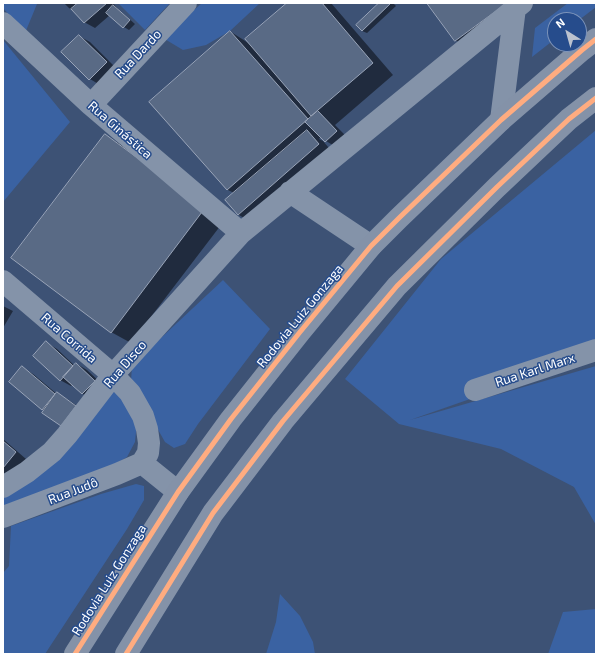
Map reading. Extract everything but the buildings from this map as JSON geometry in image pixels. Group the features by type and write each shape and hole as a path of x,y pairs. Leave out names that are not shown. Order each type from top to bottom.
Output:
{"highway":[{"name":"Rodovia Luiz Gonzaga","path":"75,654 178,492 231,419 371,246 501,120 596,39"},
{"path":"126,654 213,513 283,421 397,286 568,119 596,98"}],"street":[{"name":"Rua Dardo","path":"91,105 186,3"},
{"path":"501,120 517,5"},
{"name":"Rua Disco","path":"3,487 27,472 52,452 68,435 113,375 241,233 517,5"},
{"name":"Rua Ginástica","path":"3,23 91,105 241,233"},
{"path":"290,192 371,246"},
{"name":"Rua Corrida","path":"3,281 113,375 130,393 143,416 150,443 148,453 142,463"},
{"name":"Rua Karl Marx","path":"475,390 596,350"},
{"path":"142,463 178,492"},
{"name":"Rua Judô","path":"3,517 118,474 142,463"}],"shaded area":[{"path":"3,3 40,3 37,4 25,33 3,8"},
{"path":"118,3 170,3 145,30"},
{"path":"202,3 260,3 230,31 206,45 183,50 163,38"},
{"path":"568,3 596,3 596,7 587,14 587,12 556,12"},
{"path":"547,19 547,45 532,57 535,28"},
{"path":"3,40 70,122 3,202"},
{"path":"596,130 596,355 410,420 596,366 596,525 574,487 501,449 399,424 345,379 441,259"},
{"path":"223,280 270,329 198,424 185,444 174,448 165,442 131,382 132,365"},
{"path":"106,389 119,394 137,422 135,442 127,457 107,469 3,508 3,495"},
{"path":"136,484 144,486 144,500 127,529 45,654 3,654 3,573 9,566 11,526 101,494"},
{"path":"280,594 300,616 313,642 315,654 266,654 276,622"},
{"path":"596,609 596,654 548,654 563,612"}],"cycle path":[{"path":"75,654 178,492 231,419 371,246 501,120 596,39"},
{"path":"126,654 213,513 283,421 397,286 497,187 569,119 596,98"}]}
